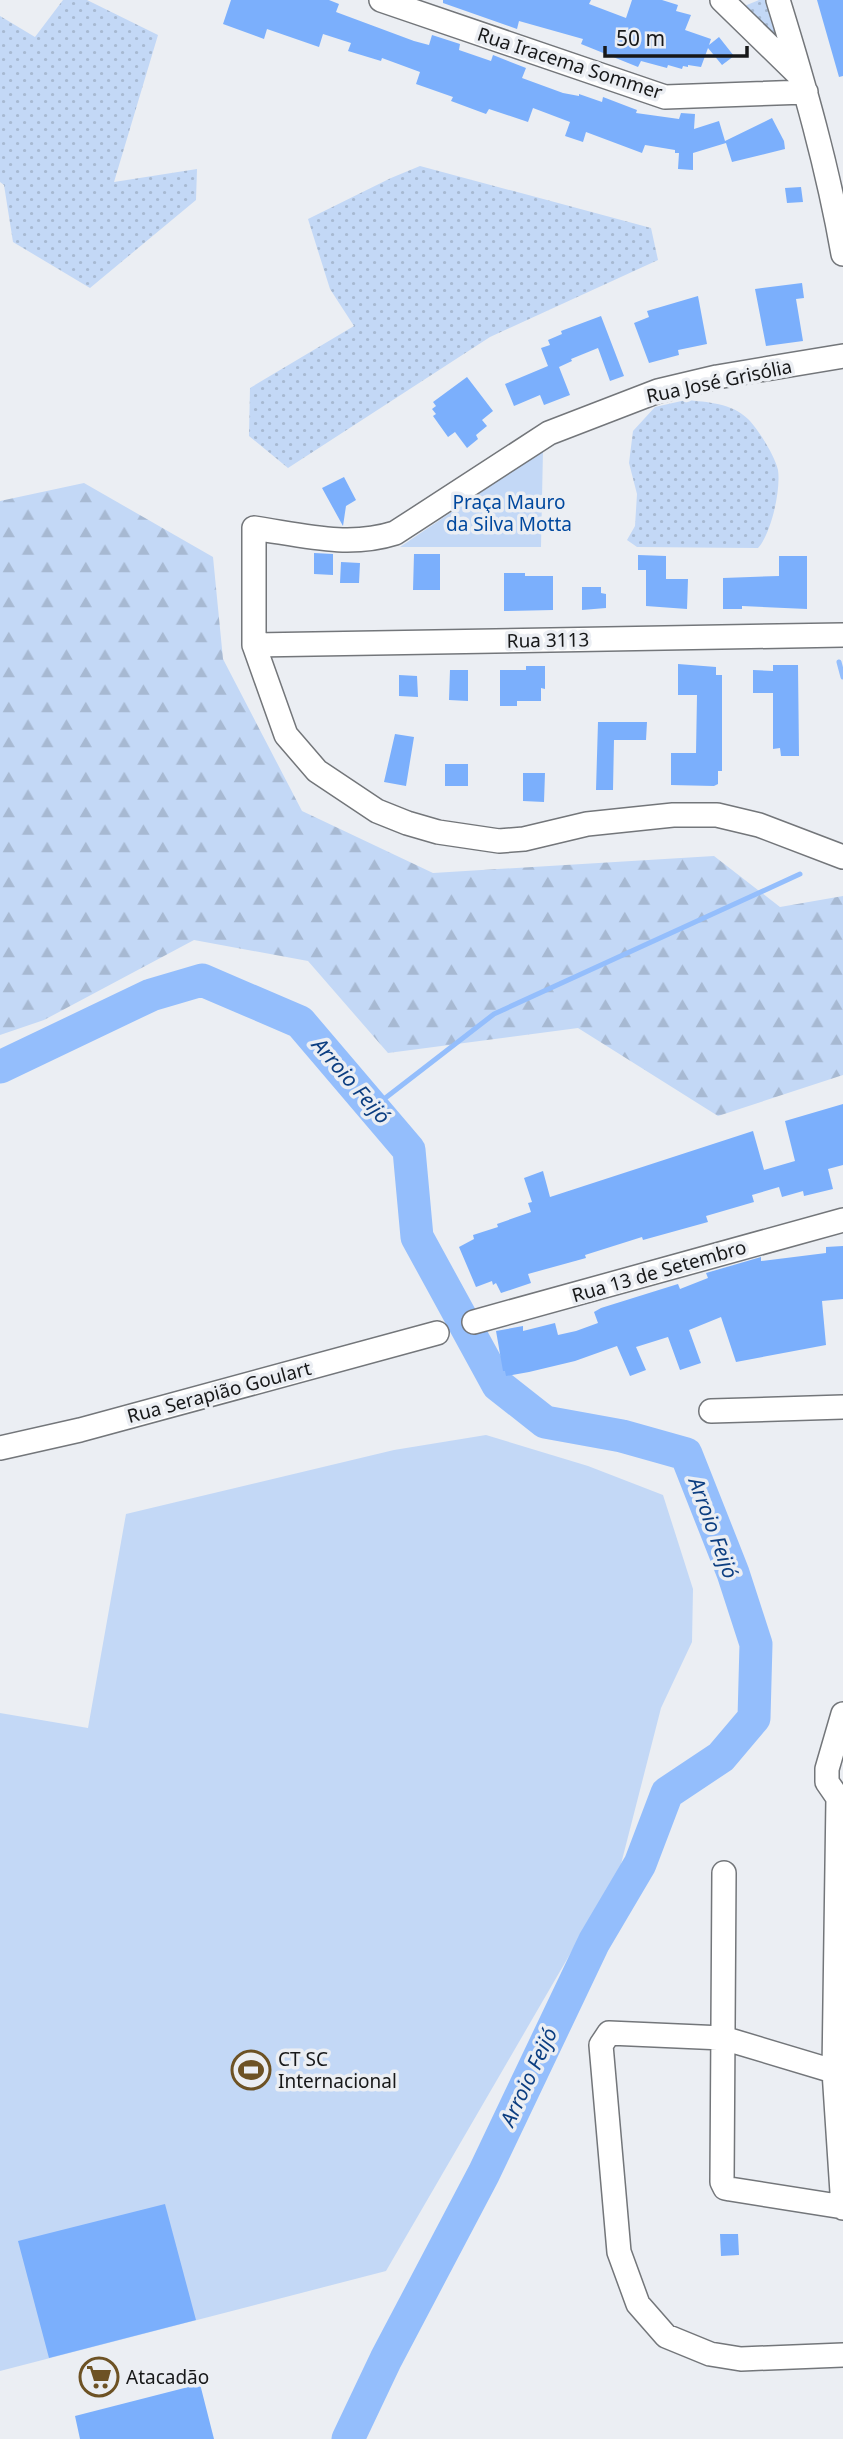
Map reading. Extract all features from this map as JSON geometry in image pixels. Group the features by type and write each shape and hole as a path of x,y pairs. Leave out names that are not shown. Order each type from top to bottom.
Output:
{"street":[{"name":"Rua Iracema Sommer","path":"381,0 665,97 804,84"},
{"path":"778,0 835,174 843,254"},
{"path":"729,2 804,84"},
{"name":"Rua José Grisólia","path":"254,645 254,528 348,541 373,540 395,533 549,433 658,391 717,377 843,356"},
{"name":"Rua 3113","path":"254,645 843,635"},
{"path":"254,645 286,735 317,771 377,811 407,823 438,832 499,841 534,837 587,824 673,815 717,815 759,825 843,857"},
{"name":"Rua 13 de Setembro","path":"474,1322 843,1220"},
{"name":"Rua Serapião Goulart","path":"0,1448 80,1430 437,1333"},
{"path":"711,1411 843,1407"},
{"path":"724,1873 722,2182 725,2188 843,2207 839,2073 841,1798 827,1783 827,1769 843,1714"},
{"path":"839,2073 723,2038 609,2033 601,2045 619,2252 638,2304 666,2336 710,2354 741,2358 843,2355"}],"green space":[{"path":"63,0 87,0 158,35 114,182 197,169 196,200 90,288 13,242 4,185 0,182 0,16 35,37"},
{"path":"759,0 772,0 790,57 742,7"},
{"path":"420,166 651,228 658,260 490,337 288,468 249,436 250,388 354,326 330,289 308,219"},
{"path":"686,400 719,404 735,410 748,419 766,443 778,470 779,479 771,522 758,548 637,547 627,540 635,526 637,494 629,463 633,431 655,407"},
{"name":"Praça Mauro da Silva Motta","path":"543,450 541,547 400,547"},
{"path":"84,483 213,557 223,659 302,811 433,873 714,856 780,907 843,896 843,1075 718,1116 578,1028 388,1053 308,961 194,940 44,1020 0,1035 0,501"},
{"name":"CT SC Internacional","path":"486,1435 588,1466 663,1495 693,1589 692,1642 661,1708 620,1868 386,2271 0,2371 0,1713 88,1728 126,1514 394,1450"}],"building":[{"path":"231,0 329,0 339,4 336,12 414,41 429,45 432,35 460,44 459,50 491,61 493,55 526,68 522,78 563,93 579,94 602,102 603,97 637,110 636,113 679,119 681,113 695,114 694,129 719,121 725,141 772,118 784,141 785,149 732,162 726,143 693,153 693,170 678,169 679,153 675,153 675,150 645,145 642,153 586,132 583,142 565,136 570,122 533,108 528,122 489,109 486,114 451,101 453,97 416,84 420,72 382,58 381,61 348,51 351,43 323,34 319,47 267,29 264,39 223,24"},
{"path":"443,0 591,0 589,4 626,18 632,0 662,0 678,5 676,11 691,15 685,30 711,39 709,45 719,37 734,56 722,65 708,48 701,67 688,65 682,69 668,65 667,68 641,61 638,67 581,44 583,39 519,21 517,29 443,3"},
{"path":"817,0 843,0 843,76 839,77"},
{"path":"801,187 803,202 787,203 785,188"},
{"path":"802,283 804,298 796,299 803,341 766,346 755,289"},
{"path":"698,296 707,344 678,350 679,355 649,363 634,323 649,317 647,311"},
{"path":"601,316 624,376 610,381 598,348 559,367 570,395 544,405 540,395 514,406 505,384 548,366 541,348 550,345 548,340 562,334 561,331"},
{"path":"467,377 493,411 482,420 487,426 476,435 478,439 467,448 455,432 448,437 433,416 436,414 432,409 436,406 433,402"},
{"path":"344,477 356,500 346,506 343,526 322,488"},
{"path":"314,553 333,554 333,575 314,574"},
{"path":"414,554 440,554 440,590 413,590"},
{"path":"638,555 666,556 666,579 688,579 687,609 646,606 646,570 638,570"},
{"path":"779,556 807,556 807,609 742,606 742,609 723,609 723,578 779,576"},
{"path":"341,562 360,563 359,583 340,583"},
{"path":"504,573 553,576 553,610 504,611"},
{"path":"582,587 601,587 601,593 606,594 606,608 582,610"},
{"path":"678,664 716,667 716,675 722,675 722,771 718,771 718,784 714,786 671,785 671,753 696,753 697,695 678,695"},
{"path":"773,665 798,665 799,756 781,756 780,748 773,749 773,693 753,693 753,670 773,671"},
{"path":"526,666 545,666 545,689 541,688 541,701 517,701 517,706 500,706 500,670 526,670"},
{"path":"450,670 468,670 468,701 449,700"},
{"path":"399,675 417,676 418,697 399,696"},
{"path":"598,722 647,722 646,740 614,740 613,790 596,790"},
{"path":"395,734 414,737 406,786 384,782"},
{"path":"445,764 468,764 468,786 445,786"},
{"path":"523,773 545,773 544,802 523,801"},
{"path":"843,1104 843,1165 828,1169 833,1189 804,1196 803,1191 782,1197 779,1187 752,1195 754,1202 706,1216 708,1222 643,1240 642,1237 585,1255 586,1258 528,1274 531,1283 501,1293 492,1281 476,1287 459,1247 474,1239 473,1235 531,1212 528,1203 532,1202 524,1178 543,1171 550,1197 753,1131 764,1170 795,1161 785,1121"},
{"path":"843,1246 843,1299 822,1301 826,1345 736,1362 721,1317 689,1330 701,1363 680,1370 668,1337 636,1347 646,1370 630,1376 617,1346 575,1361 529,1372 506,1376 503,1371 496,1331 523,1326 523,1331 555,1323 558,1335 576,1331 598,1323 594,1312 601,1308 678,1284 680,1289 708,1278 706,1273 761,1257 761,1261 826,1253 826,1247"},
{"path":"165,2204 196,2320 49,2358 18,2241"},
{"path":"720,2234 738,2234 739,2255 721,2256"},
{"path":"200,2384 214,2439 80,2439 75,2416"}],"waterway":[{"path":"839,662 843,677"},
{"path":"375,1106 494,1014 800,874"},
{"name":"Arroio Feijó","path":"0,1067 151,995 202,980 300,1022 409,1150 417,1237 498,1385 545,1422 622,1436 686,1454 733,1573 756,1644 754,1718 721,1757 667,1793 640,1864 594,1942 484,2173 386,2359 348,2439"}],"place":[{"name":"CT SC Internacional","path":"251,2070"},
{"name":"Atacadão","path":"99,2377"}]}
